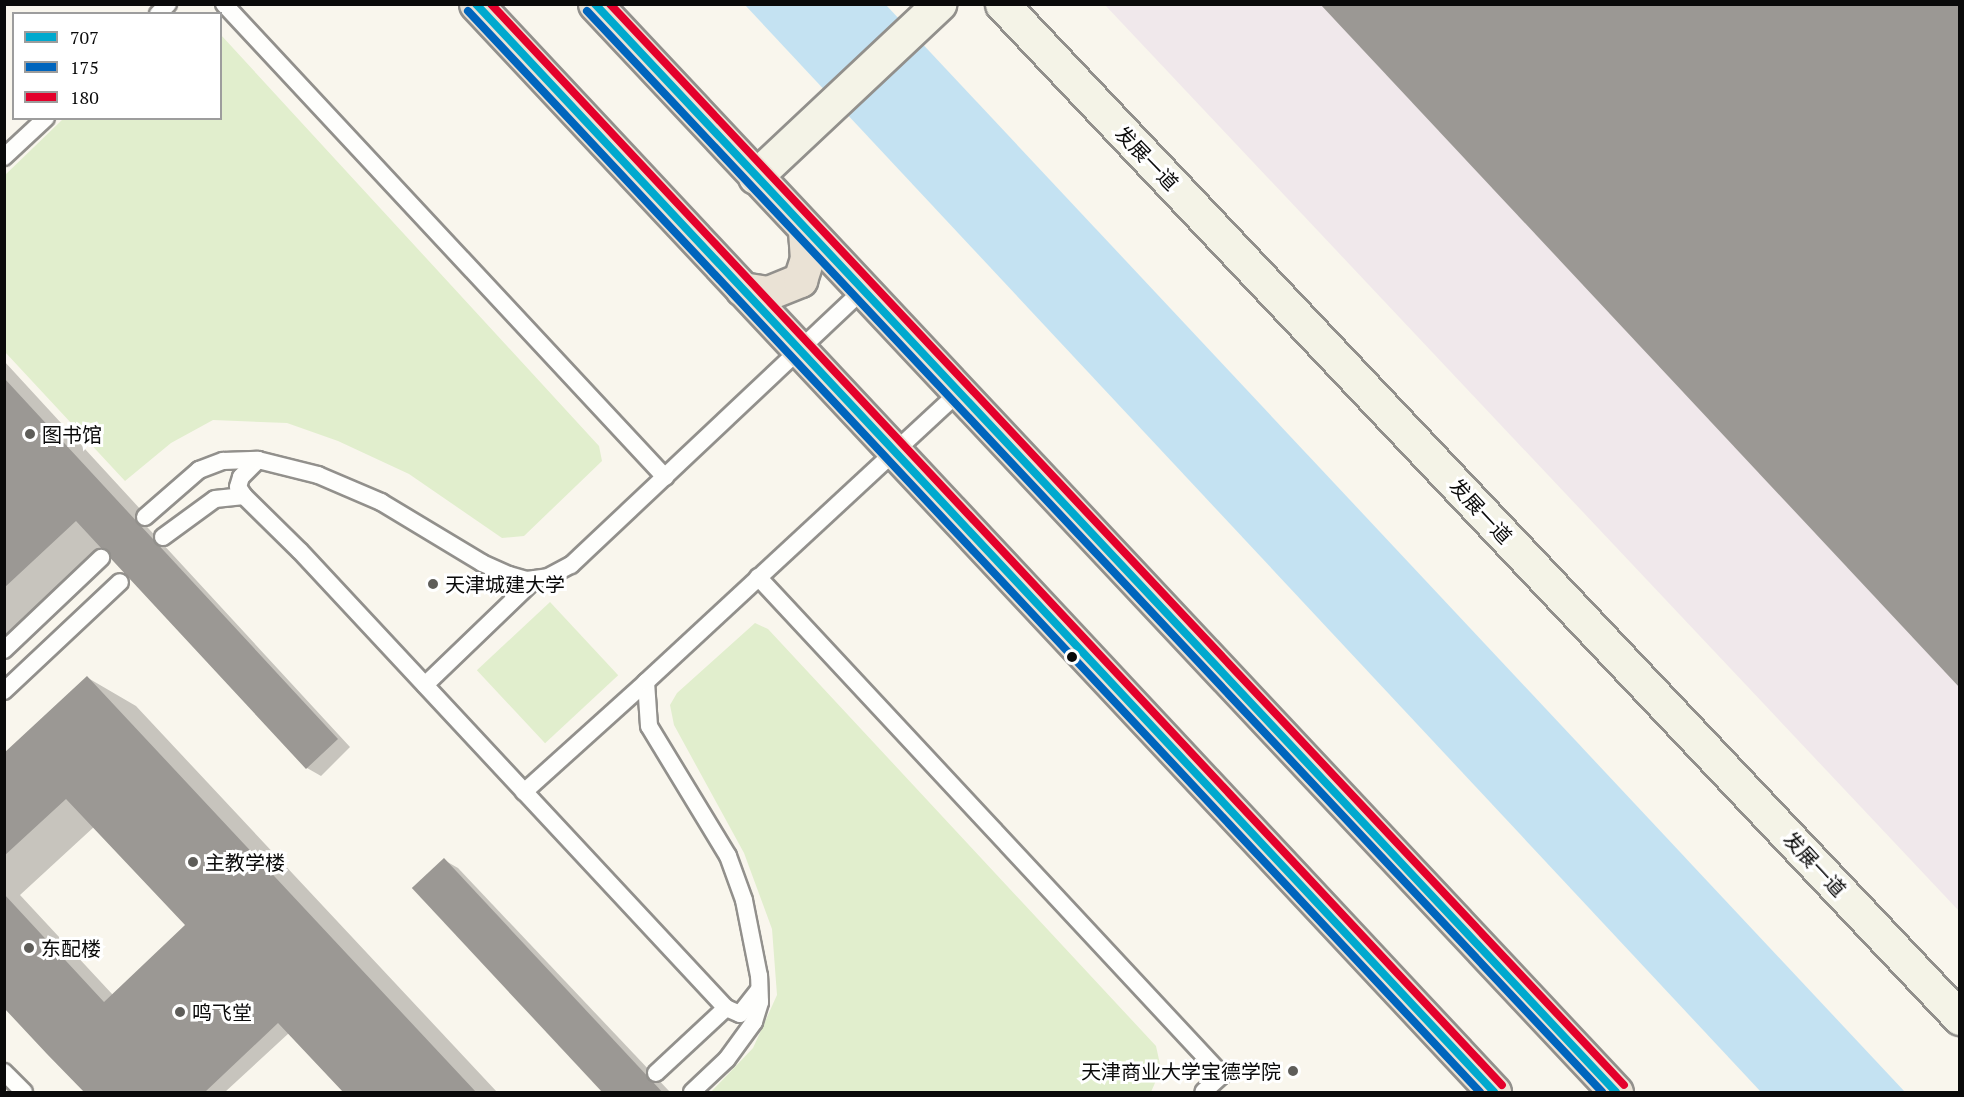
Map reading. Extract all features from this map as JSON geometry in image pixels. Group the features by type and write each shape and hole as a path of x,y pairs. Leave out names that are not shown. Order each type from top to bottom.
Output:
{"highway":[{"path":"476,4 1494,1092"},
{"path":"595,4 863,290 957,394 1616,1092"},
{"path":"742,289 768,293 800,280 807,259 805,230"}],"main road":[{"name":"发展一道","path":"1002,4 1959,1018"},
{"path":"755,177 928,15"}],"lane":[{"path":"224,4 665,477"},
{"path":"4,157 44,120"},
{"path":"425,685 536,579 571,565 863,290"},
{"path":"524,792 957,394"},
{"path":"145,517 199,470 223,461 258,460 337,483 420,523 482,563 509,575 536,579"},
{"path":"258,460 241,477 238,487 244,496 425,685 726,1008 740,1014 759,988"},
{"path":"163,537 215,499 244,496"},
{"path":"4,650 101,558"},
{"path":"758,577 1222,1075 1203,1092"},
{"path":"4,691 120,582"},
{"path":"646,682 649,726 708,819 740,889 752,934 759,988 754,1022 743,1040 692,1092"},
{"path":"656,1073 726,1008"},
{"path":"4,1072 24,1092"}],"shaded area":[{"path":"1105,5 1959,5 1959,911"}],"green space":[{"path":"222,36 599,446 602,461 524,536 502,538 409,474 338,441 287,423 213,420 171,443 125,481 5,352 5,175 62,120 222,120"},
{"path":"550,602 618,675 545,743 477,670"},
{"path":"755,623 768,629 1156,1046 1161,1069 1151,1092 711,1092 753,1048 777,995 772,929 744,853 674,725 670,705 677,693"}],"water":[{"path":"745,5 886,5 1905,1092 1761,1092"}],"building":[{"path":"1320,4 1960,4 1960,688"},
{"path":"4,378 338,739 306,769 76,521 4,588"},
{"name":"主教学楼","path":"87,676 476,1092 343,1092 278,1023 205,1092 84,1092 47,1054 4,1008 4,894 104,1002 185,925 66,799 4,856 4,753"},
{"path":"444,858 662,1092 602,1092 412,888"}],"transit line":[{"name":"707","path":"476,4 1494,1092"},
{"name":"180","path":"491,4 1502,1085"},
{"name":"707","path":"595,4 1616,1092"},
{"name":"180","path":"610,4 1624,1085"},
{"name":"175","path":"468,11 1480,1092"},
{"name":"175","path":"587,11 1602,1092"}],"place":[{"name":"图书馆","path":"30,434"},
{"name":"天津城建大学","path":"433,584"},
{"name":"主教学楼","path":"193,862"},
{"name":"东配楼","path":"29,948"},
{"name":"鸣飞堂","path":"180,1012"},
{"name":"天津商业大学宝德学院","path":"1293,1071"}]}
